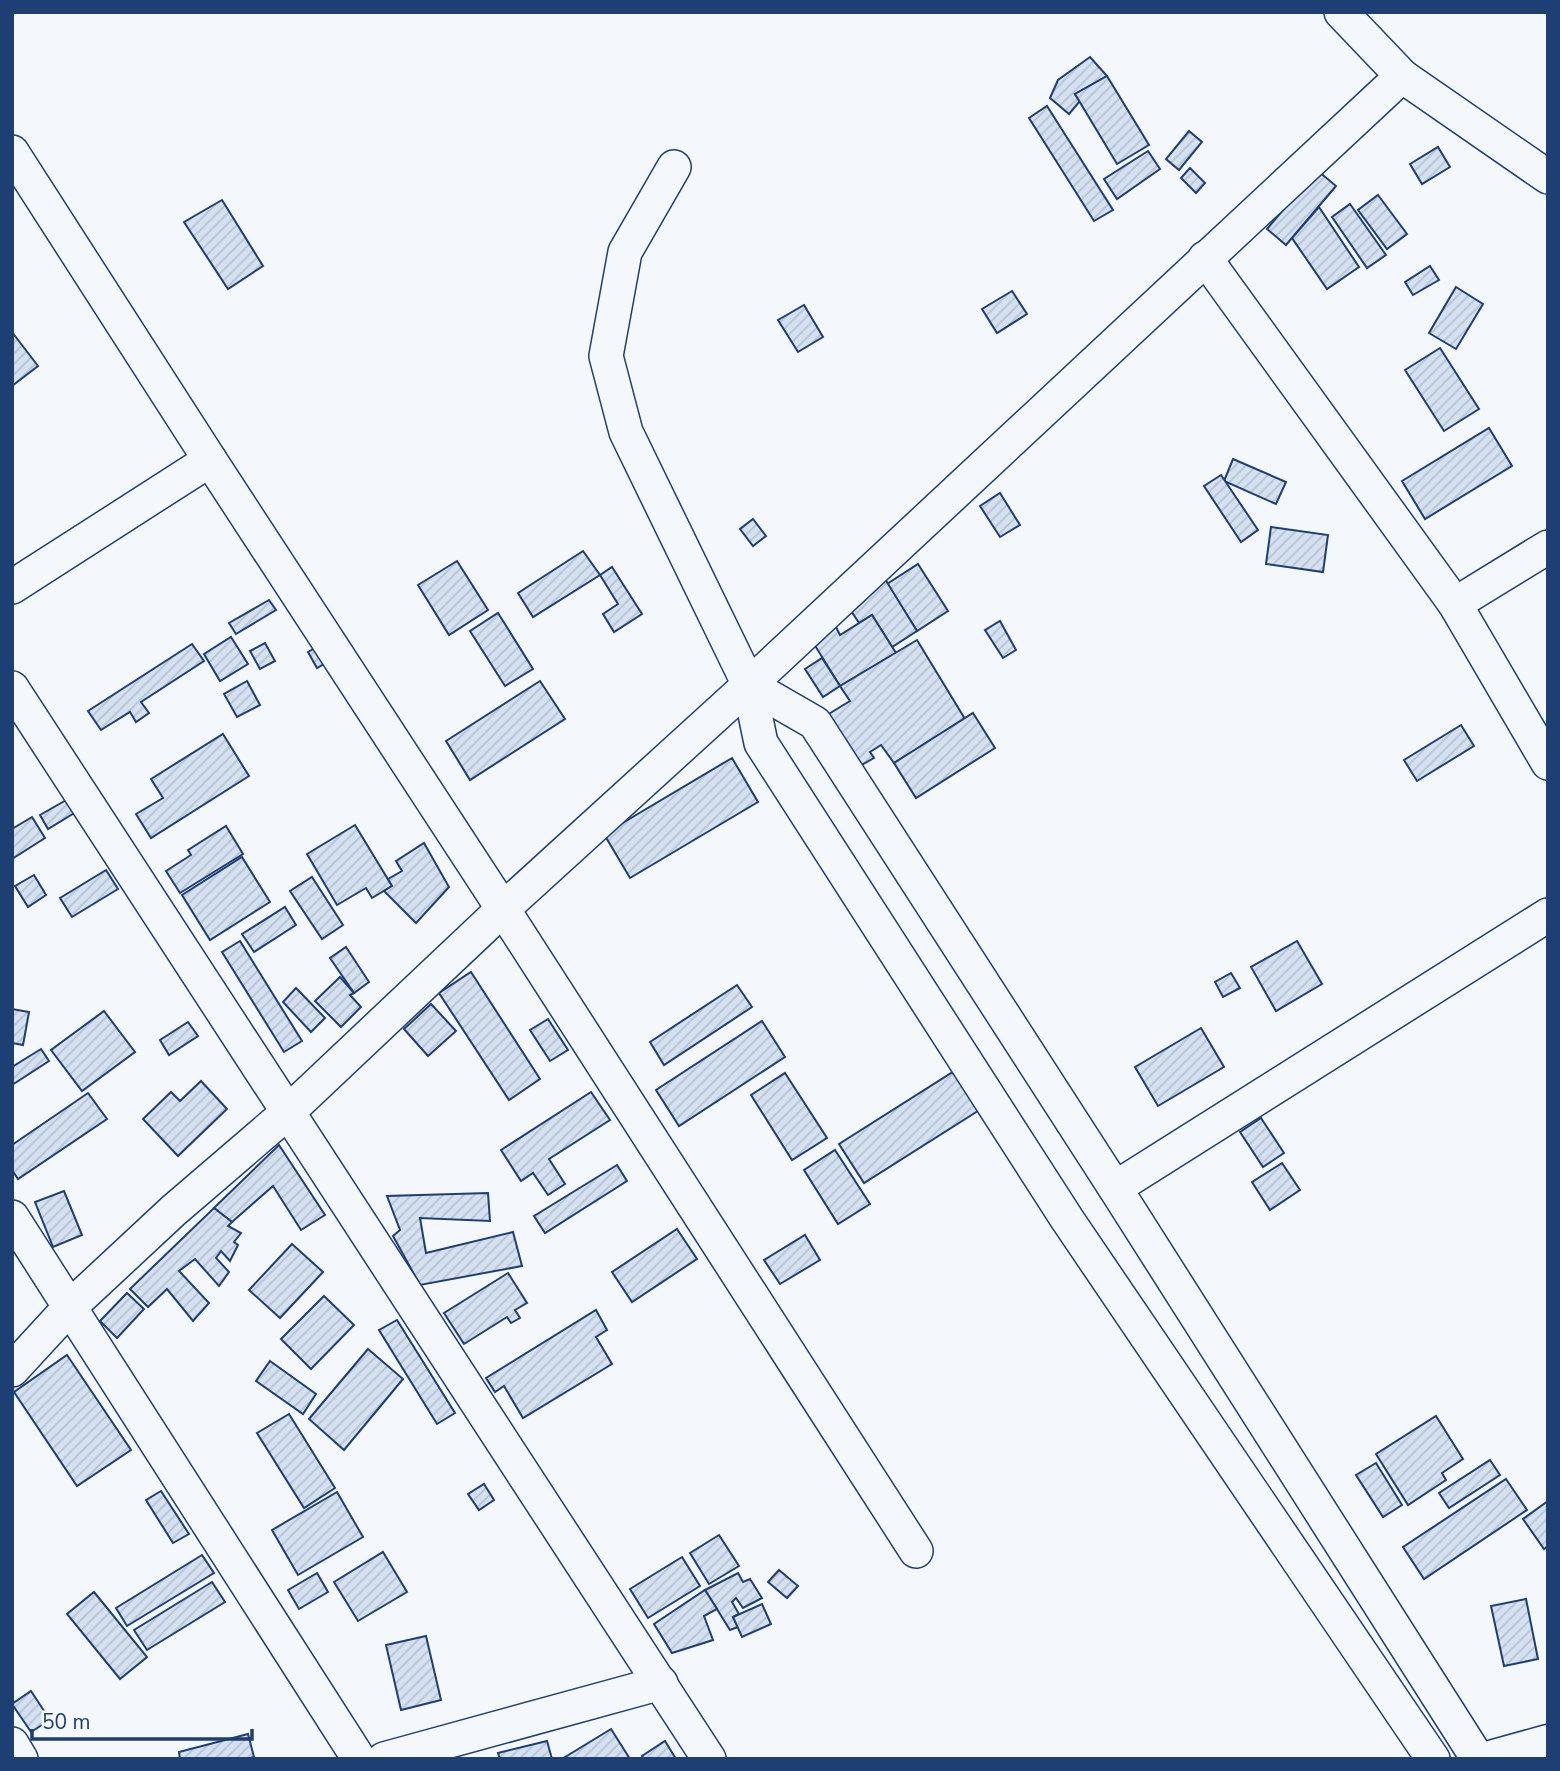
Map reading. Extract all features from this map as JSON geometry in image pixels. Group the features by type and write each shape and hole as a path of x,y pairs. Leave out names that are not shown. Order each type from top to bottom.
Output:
{"main road":[{"path":"1494,1759 1548,1744"}],"street":[{"path":"1341,12 1402,76 1546,172"},
{"path":"12,1370 71,1306 173,1211 287,1113 503,909 749,685 1402,76"},
{"path":"12,152 916,1552"},
{"path":"674,167 625,252 606,356 626,432 749,685 761,743 1067,1219 1433,1759"},
{"path":"1205,258 1455,604 1548,763"},
{"path":"12,587 210,460"},
{"path":"1455,604 1548,547"},
{"path":"749,685 815,723 1478,1759"},
{"path":"12,688 709,1759"},
{"path":"1115,1188 1548,915"},
{"path":"12,1217 359,1759"},
{"path":"384,1759 661,1683"},
{"path":"12,1744 21,1759"}],"building":[{"path":"1090,57 1107,76 1075,94 1080,101 1069,114 1050,98 1058,80"},
{"path":"1107,76 1149,145 1117,164 1075,94"},
{"path":"1047,106 1113,210 1094,221 1029,118"},
{"path":"1189,131 1202,142 1179,170 1166,159"},
{"path":"1438,147 1450,167 1422,184 1410,164"},
{"path":"1148,151 1160,169 1117,199 1104,179"},
{"path":"1190,168 1205,183 1196,193 1181,178"},
{"path":"1317,170 1336,186 1286,245 1267,229"},
{"path":"1378,195 1407,234 1387,249 1358,210"},
{"path":"222,200 263,266 228,289 184,222"},
{"path":"1350,204 1386,255 1367,268 1332,217"},
{"path":"1319,207 1359,267 1327,289 1292,238"},
{"path":"1430,266 1439,280 1413,295 1405,282"},
{"path":"1456,287 1483,304 1456,349 1429,333"},
{"path":"1012,291 1027,314 997,333 982,309"},
{"path":"804,305 823,337 798,352 778,320"},
{"path":"12,332 38,366 12,386"},
{"path":"1440,348 1479,409 1444,431 1405,370"},
{"path":"1489,428 1512,466 1425,519 1402,481"},
{"path":"1233,459 1286,482 1276,504 1224,481"},
{"path":"1221,475 1258,530 1241,542 1204,486"},
{"path":"1000,493 1020,525 1000,537 980,506"},
{"path":"753,519 766,536 753,546 740,529"},
{"path":"1271,527 1328,535 1323,572 1266,564"},
{"path":"583,551 600,575 533,617 518,593"},
{"path":"457,561 488,610 449,635 418,585"},
{"path":"918,564 948,611 917,631 887,584"},
{"path":"612,567 642,614 614,632 603,614 618,604 600,575"},
{"path":"885,579 917,631 892,647 872,615 859,623 846,603"},
{"path":"269,600 276,610 236,634 229,623"},
{"path":"498,613 533,669 505,686 470,631"},
{"path":"872,615 896,653 840,686 814,644 834,623 840,635"},
{"path":"1000,621 1016,650 1003,658 985,630"},
{"path":"231,637 248,664 220,681 204,654"},
{"path":"917,640 965,719 894,763 881,745 870,752 874,758 858,767 827,715 850,701 840,686"},
{"path":"265,643 275,661 260,669 250,651"},
{"path":"192,644 204,661 141,702 149,713 136,722 130,712 101,730 88,711"},
{"path":"320,645 329,661 317,668 308,652"},
{"path":"822,658 840,686 823,697 805,669"},
{"path":"247,681 260,705 237,717 224,694"},
{"path":"540,681 565,719 470,780 446,741"},
{"path":"973,713 995,748 916,798 894,763"},
{"path":"1461,725 1474,746 1417,781 1404,760"},
{"path":"223,734 249,776 151,838 136,814 163,798 151,779"},
{"path":"732,758 758,802 630,878 604,834"},
{"path":"68,799 76,812 48,829 40,815"},
{"path":"32,817 45,838 12,859 12,829"},
{"path":"355,825 392,886 372,898 366,888 337,905 307,854"},
{"path":"226,826 243,854 180,893 166,871 191,855 188,850"},
{"path":"424,843 449,887 416,923 384,891 392,886 388,879 402,871 396,861"},
{"path":"242,857 270,902 210,940 182,895"},
{"path":"106,870 118,889 72,917 60,898"},
{"path":"34,875 46,895 28,907 15,886"},
{"path":"312,877 343,925 322,939 290,891"},
{"path":"285,907 296,925 254,952 242,934"},
{"path":"240,941 302,1041 284,1052 222,952"},
{"path":"1297,941 1322,984 1276,1011 1251,967"},
{"path":"346,947 369,982 354,993 330,958"},
{"path":"471,972 540,1079 509,1100 439,993"},
{"path":"1231,973 1240,988 1223,997 1215,982"},
{"path":"340,977 354,993 350,995 361,1007 341,1027 315,1001"},
{"path":"737,985 752,1007 664,1065 650,1042"},
{"path":"296,988 325,1018 311,1032 283,1002"},
{"path":"431,1004 456,1031 428,1056 404,1029"},
{"path":"12,1009 29,1012 23,1045 12,1043"},
{"path":"104,1011 135,1052 82,1091 51,1050"},
{"path":"548,1019 568,1050 550,1061 530,1030"},
{"path":"762,1021 785,1057 679,1126 656,1090"},
{"path":"188,1022 198,1036 169,1055 160,1040"},
{"path":"1201,1028 1224,1067 1158,1106 1135,1067"},
{"path":"41,1049 49,1061 12,1085 12,1067"},
{"path":"956,1070 981,1109 864,1183 839,1144"},
{"path":"785,1073 827,1138 792,1160 751,1095"},
{"path":"201,1081 227,1109 178,1156 143,1119 171,1092 180,1101"},
{"path":"591,1092 610,1120 549,1159 565,1184 548,1195 533,1173 521,1181 501,1150"},
{"path":"88,1093 107,1119 18,1179 12,1170 12,1145"},
{"path":"1261,1118 1284,1153 1263,1167 1240,1132"},
{"path":"279,1145 325,1215 301,1230 273,1186 232,1222 214,1208"},
{"path":"835,1150 870,1204 838,1224 804,1170"},
{"path":"1282,1163 1300,1190 1270,1210 1252,1182"},
{"path":"617,1165 627,1181 545,1233 534,1216"},
{"path":"64,1191 82,1235 53,1247 35,1202"},
{"path":"488,1193 490,1221 420,1218 426,1253 513,1232 522,1266 420,1285 393,1236 400,1230 387,1196"},
{"path":"214,1208 232,1222 228,1226 241,1233 234,1242 238,1245 230,1261 221,1251 216,1258 229,1272 219,1286 195,1259 179,1271 209,1303 193,1321 167,1289 148,1307 130,1289"},
{"path":"677,1229 697,1259 632,1302 612,1272"},
{"path":"805,1235 820,1260 780,1284 764,1260"},
{"path":"292,1244 323,1272 280,1318 249,1290"},
{"path":"508,1273 527,1303 515,1310 520,1318 511,1323 507,1317 464,1344 444,1313"},
{"path":"127,1293 144,1309 117,1338 100,1321"},
{"path":"324,1296 354,1325 311,1369 281,1339"},
{"path":"596,1310 607,1330 596,1337 612,1364 523,1418 504,1386 495,1392 486,1378"},
{"path":"397,1320 455,1413 437,1424 379,1330"},
{"path":"368,1349 403,1379 344,1450 309,1419"},
{"path":"67,1355 131,1450 77,1486 14,1392"},
{"path":"270,1361 316,1394 303,1414 256,1381"},
{"path":"289,1414 335,1488 304,1508 257,1433"},
{"path":"1436,1416 1463,1459 1442,1473 1446,1480 1408,1505 1376,1454"},
{"path":"1490,1460 1500,1475 1449,1508 1439,1493"},
{"path":"1376,1463 1402,1505 1383,1517 1356,1475"},
{"path":"1506,1479 1527,1510 1424,1579 1403,1547"},
{"path":"484,1484 494,1500 479,1510 468,1494"},
{"path":"161,1491 189,1534 173,1543 146,1500"},
{"path":"337,1492 363,1537 298,1575 272,1530"},
{"path":"1548,1501 1548,1546 1544,1549 1523,1519"},
{"path":"719,1535 739,1566 709,1584 690,1553"},
{"path":"383,1552 407,1592 358,1621 334,1582"},
{"path":"202,1555 214,1573 127,1626 116,1608"},
{"path":"682,1557 700,1586 648,1618 630,1589"},
{"path":"779,1570 798,1586 787,1598 768,1582"},
{"path":"317,1573 328,1592 299,1609 288,1590"},
{"path":"738,1573 743,1582 750,1579 762,1598 743,1608 736,1598 732,1602 739,1614 733,1617 738,1627 730,1630 705,1590"},
{"path":"212,1582 225,1602 147,1650 134,1630"},
{"path":"705,1590 717,1609 704,1616 713,1640 672,1653 654,1624"},
{"path":"94,1592 147,1657 120,1679 67,1614"},
{"path":"1526,1599 1538,1659 1504,1666 1491,1606"},
{"path":"762,1604 771,1624 742,1637 733,1617"},
{"path":"426,1636 441,1700 401,1710 386,1645"},
{"path":"31,1691 50,1720 31,1732 12,1704"},
{"path":"611,1729 630,1759 562,1759"},
{"path":"248,1734 254,1757 180,1759 179,1752"},
{"path":"547,1741 552,1759 500,1759 498,1753"},
{"path":"665,1741 676,1759 644,1759 642,1756"}]}
